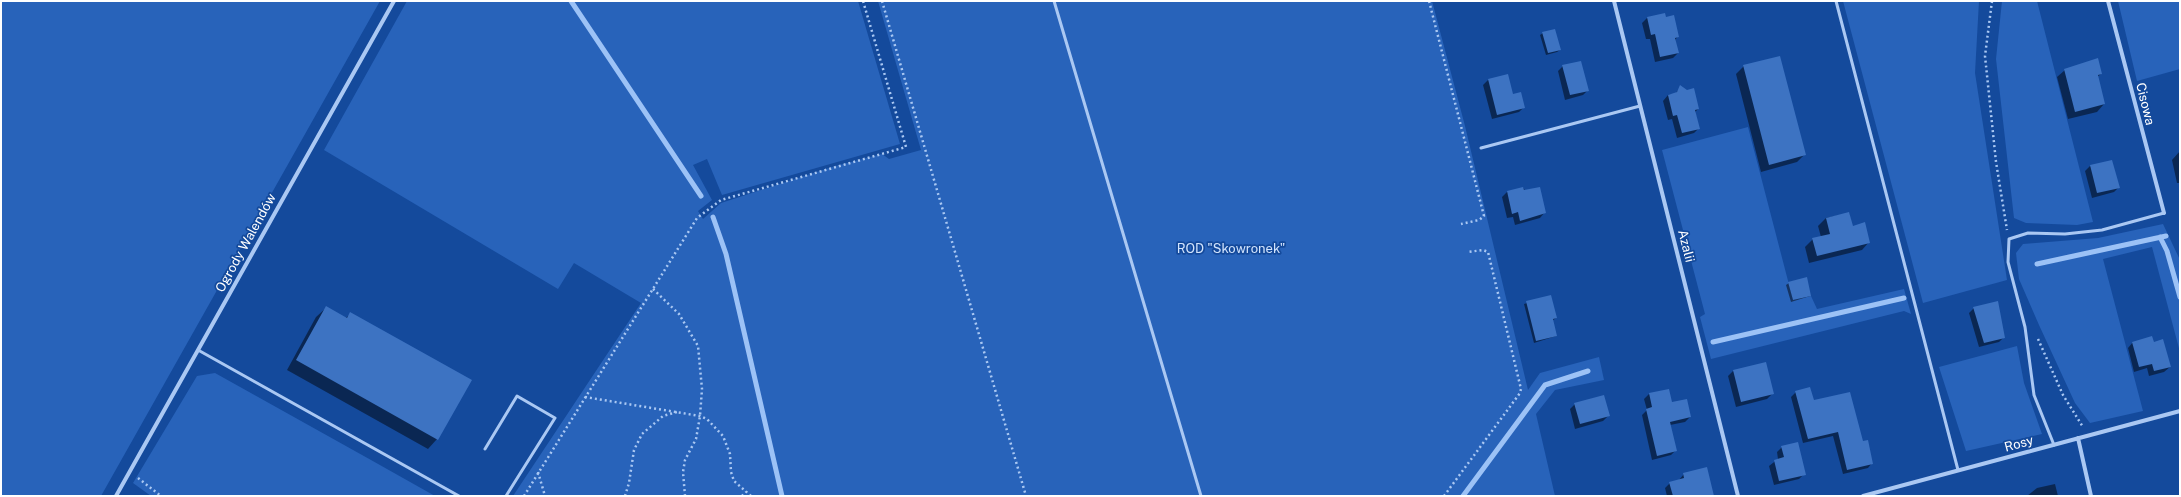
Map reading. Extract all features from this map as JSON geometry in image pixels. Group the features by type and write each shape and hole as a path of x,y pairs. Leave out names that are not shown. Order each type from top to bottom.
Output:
{"street":[{"name":"Ogrody Walendów","path":"116,496 394,1"},
{"name":"Azalii","path":"1614,1 1738,496"},
{"name":"Cisowa","path":"2108,1 2164,213"},
{"name":"Rosy","path":"1863,496 2180,412"},
{"path":"2078,438 2091,496"}],"lane":[{"path":"1054,1 1201,496"},
{"path":"1836,1 1958,470"},
{"path":"1481,148 1640,106"},
{"path":"2054,445 2034,395 2025,327 2008,262 2009,238 2028,232 2065,234 2102,230 2164,213"},
{"path":"198,350 459,496"},
{"path":"485,448 518,396 554,418 506,496"}],"path":[{"path":"524,496 697,218 721,200 906,147 863,1"},
{"path":"882,1 1026,496"},
{"path":"1430,1 1484,216 1479,220 1462,224"},
{"path":"1992,1 1985,56 1996,162 2009,238"},
{"path":"1444,496 1520,393 1521,389 1488,252 1483,250 1468,252"},
{"path":"653,288 679,314 698,346 702,389 700,416 696,439 685,460 683,472 685,496"},
{"path":"2025,327 2040,343 2063,395 2088,436"},
{"path":"585,397 678,412 708,419 723,436 730,454 731,472 734,481 751,496"},
{"path":"625,496 629,483 634,450 642,434 663,416 678,412"},
{"path":"129,472 161,496"},
{"path":"538,472 545,496"},
{"path":"742,496 746,492"}],"green space":[{"path":"1,1 380,1 101,496 1,496"},
{"name":"ROD \"Skowronek\"","path":"407,1 858,1 900,144 722,195 707,159 693,165 712,200 698,211 703,219 721,203 832,167 882,154 889,159 921,150 878,1 1432,1 1465,126 1528,390 1540,373 1599,357 1604,380 1555,390 1536,414 1555,496 513,496 641,303 574,263 558,289 324,150"},
{"path":"1843,1 1979,1 1975,73 2007,280 1923,303"},
{"path":"2002,1 2037,1 2093,222 2077,225 2026,223 2014,218 1996,59"},
{"path":"2118,1 2180,1 2180,69 2137,81"},
{"path":"1748,127 1793,300 1811,296 1817,309 1904,289 1911,314 1904,311 1711,359 1700,317 1705,314 1662,150"},
{"path":"2163,224 2180,260 2180,352 2152,247 2103,259 2143,411 2090,423 2075,403 2039,325 2019,279 2016,253 2023,244 2098,238"},
{"path":"2017,346 2024,383 2042,434 1966,451 1939,367"},
{"path":"215,373 435,496 151,496 133,483 197,376"}],"building":[{"path":"1665,13 1666,17 1674,15 1679,37 1675,38 1679,53 1660,57 1655,34 1651,35 1647,17"},
{"path":"1555,29 1561,50 1548,53 1542,32"},
{"path":"1780,56 1806,155 1769,165 1743,65"},
{"path":"2098,58 2102,74 2098,75 2105,104 2075,112 2064,69"},
{"path":"1581,61 1589,91 1570,95 1562,65"},
{"path":"1508,74 1513,94 1521,92 1525,108 1497,115 1488,79"},
{"path":"1680,85 1687,90 1694,88 1699,109 1695,110 1700,129 1682,133 1677,115 1673,116 1668,95 1677,92"},
{"path":"2112,160 2120,188 2097,193 2090,165"},
{"path":"1523,187 1524,190 1540,187 1546,213 1520,221 1518,212 1512,214 1507,191"},
{"path":"1849,212 1853,226 1865,222 1870,243 1817,256 1812,238 1830,234 1826,218"},
{"path":"1807,277 1811,296 1793,300 1788,282"},
{"path":"1551,295 1557,318 1553,319 1557,336 1536,341 1526,301"},
{"path":"1998,301 2005,338 1984,343 1973,307"},
{"path":"326,306 347,318 350,312 472,380 438,440 296,360"},
{"path":"2152,336 2154,342 2163,339 2171,367 2154,371 2152,364 2139,367 2132,342"},
{"path":"1766,362 1774,394 1741,402 1733,370"},
{"path":"1810,387 1814,400 1850,392 1863,441 1868,440 1873,464 1847,470 1838,432 1808,439 1795,391"},
{"path":"1669,389 1672,402 1687,399 1691,417 1670,422 1677,451 1657,456 1646,409 1652,407 1649,393"},
{"path":"1604,395 1610,416 1580,424 1574,403"},
{"path":"1798,442 1806,475 1779,481 1774,460 1784,457 1781,446"},
{"path":"1707,467 1714,496 1673,496 1669,482 1684,478 1683,473"}],"waterway":[{"path":"571,1 701,196"},
{"path":"713,217 726,254 782,496"},
{"path":"2037,264 2166,236"},
{"path":"2160,237 2167,251 2180,297"},
{"path":"1713,342 1904,298"},
{"path":"1463,496 1545,385 1588,371"}]}
